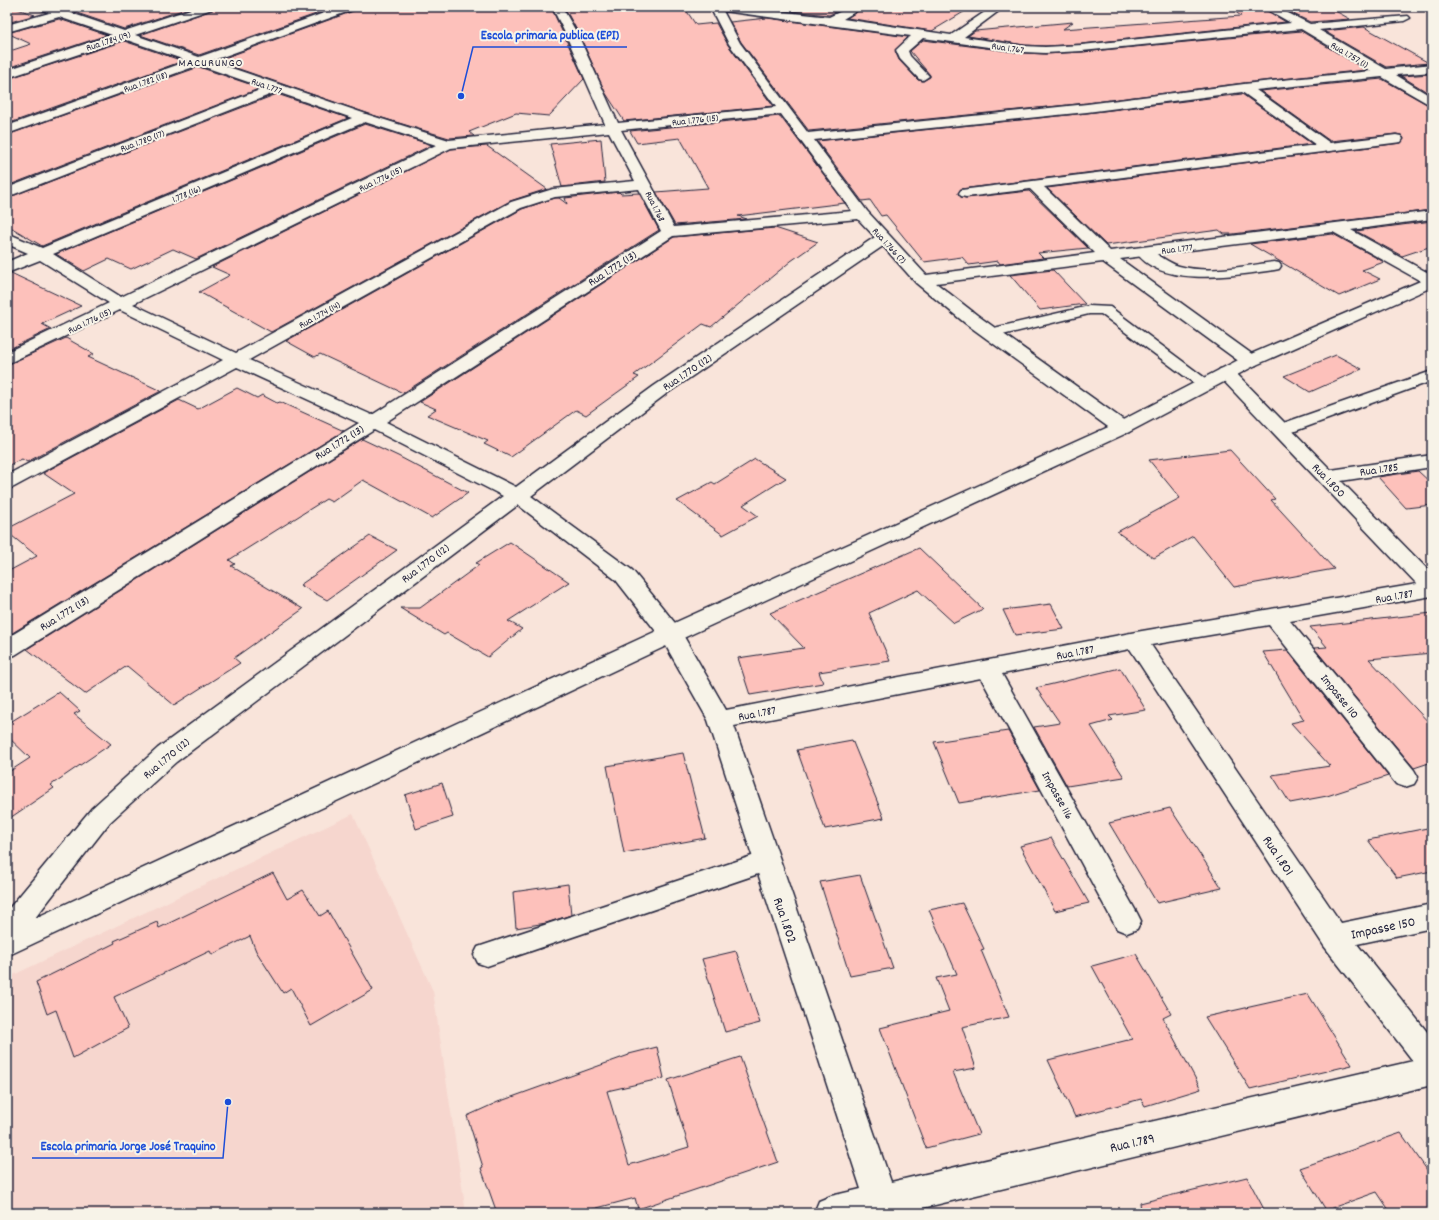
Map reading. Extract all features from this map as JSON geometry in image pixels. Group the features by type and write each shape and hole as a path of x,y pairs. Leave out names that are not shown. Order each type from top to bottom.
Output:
{"street":[{"name":"Rua 1.777","path":"42,7 122,36 364,118 448,144"},
{"path":"7,29 80,7"},
{"name":"Rua 1.784 (19)","path":"7,74 208,7"},
{"name":"Rua 1.782 (18)","path":"7,130 350,7"},
{"name":"Rua 1.768","path":"557,7 572,35 613,127 669,232 862,214"},
{"name":"Rua 1.767","path":"715,7 731,7 1024,49 1045,50 1082,48 1305,26 1404,18"},
{"name":"Rua 1.766 (7)","path":"715,7 736,44 862,214 883,239 922,280 990,333 1122,428"},
{"path":"831,21 858,7"},
{"path":"953,39 999,7"},
{"name":"Rua 1.757 (1)","path":"1268,7 1305,26 1432,102"},
{"path":"920,34 902,50 904,57 923,76"},
{"path":"804,137 1087,108 1244,88 1432,68"},
{"name":"Rua 1.780 (17)","path":"7,192 276,88"},
{"path":"1244,88 1327,147"},
{"name":"Rua 1.776 (15)","path":"7,359 448,144 785,110"},
{"name":"1.778 (16)","path":"7,268 364,118"},
{"path":"966,193 1396,139"},
{"name":"Rua 1.774 (14)","path":"7,483 236,360 516,205 553,193 644,184"},
{"path":"1034,185 1107,256 1250,361"},
{"name":"Rua 1.777","path":"922,280 1432,215"},
{"path":"1335,227 1432,281"},
{"name":"Rua 1.772 (13)","path":"7,649 373,422 669,232"},
{"name":"Rua 1.802","path":"7,238 40,253 121,304 236,360 373,422 517,495 624,575 670,634 720,720 883,1207"},
{"name":"Rua 1.770 (12)","path":"7,932 101,815 167,755 660,390 883,239"},
{"path":"7,944 670,634 1122,428 1250,361 1432,281"},
{"name":"Rua 1.800","path":"1226,373 1432,588"},
{"name":"Rua 1.785","path":"1326,477 1432,461"},
{"name":"Rua 1.787","path":"720,720 1136,640 1432,588"},
{"name":"Impasse 110","path":"1274,616 1405,777"},
{"name":"Rua 1.801","path":"1136,640 1334,937 1432,1062"},
{"name":"Impasse 116","path":"988,669 1127,921"},
{"name":"Impasse 150","path":"1334,937 1432,916"},
{"name":"Rua 1.789","path":"831,1213 883,1207 1432,1072"}],"lane":[{"path":"1144,252 1161,264 1191,272 1213,273 1274,266"},
{"path":"990,333 1089,310 1105,310 1205,384"},
{"path":"1281,430 1432,376"},
{"path":"487,955 767,862"}],"shaded area":[{"path":"353,814 433,991 466,1213 7,1213 7,978"}],"building":[{"path":"7,7 12,7 35,15 7,23"},
{"path":"91,7 192,7 124,29 74,12"},
{"path":"214,7 336,7 199,55 140,35 212,10"},
{"path":"357,7 551,7 584,79 549,116 516,113 469,132 474,136 449,138 369,114 216,61 356,10"},
{"path":"564,7 684,7 696,25 716,23 728,45 773,106 624,121 605,92 579,34"},
{"path":"799,7 847,7 829,15 791,11"},
{"path":"864,7 972,7 932,31 847,18"},
{"path":"1279,7 1328,7 1350,19 1310,22"},
{"path":"1262,8 1286,22 1082,44 1045,46 1024,45 968,36 975,31 1073,22 1063,29 1241,16 1233,10"},
{"path":"767,18 908,37 895,51 899,60 918,80 923,81 930,77 930,75 910,51 923,40 1024,53 1045,54 1082,52 1301,31 1366,70 1244,83 1087,103 809,131 741,42 730,22"},
{"path":"59,19 107,35 7,68 7,52 31,44 7,33"},
{"path":"1364,27 1429,63 1386,67 1324,31"},
{"path":"124,41 183,61 7,124 7,79"},
{"path":"199,67 261,88 7,186 7,135"},
{"path":"1432,74 1432,95 1401,76"},
{"path":"1382,79 1432,107 1432,210 1233,234 1224,234 1219,230 1106,245 1047,188 1401,143 1404,138 1401,135 1396,134 1330,141 1260,91"},
{"path":"277,94 348,118 42,246 7,225 7,198"},
{"path":"1242,94 1312,144 961,189 958,194 961,197 966,198 1029,191 1088,248 1038,253 1043,258 1000,264 998,261 969,265 962,257 924,262 886,215 881,216 870,200 862,201 817,141 1087,113"},
{"path":"780,116 845,203 738,216 747,219 675,225 656,192 708,188 680,138 637,143 630,131"},
{"path":"365,124 432,145 196,259 173,249 131,269 109,259 84,271 56,254"},
{"path":"601,139 605,182 562,187 550,144"},
{"path":"487,146 547,189 510,201 271,332 199,292 230,275 212,267 451,149"},
{"path":"619,192 621,194 639,193 659,230 403,393 320,354 315,357 286,341 522,209 555,198 559,198 567,204 565,198"},
{"path":"1432,221 1432,246 1402,256 1356,231"},
{"path":"775,228 818,242 791,261 711,327 703,324 634,375 639,377 586,415 576,410 511,457 484,444 488,441 427,415 436,409 420,402 674,237"},
{"path":"1333,234 1384,262 1362,270 1380,279 1339,296 1250,244"},
{"path":"1053,270 1085,304 1040,310 1010,275"},
{"path":"11,273 81,306 42,324 51,329 7,350 7,274"},
{"path":"66,338 94,354 88,357 161,391 27,462 22,459 7,466 7,365"},
{"path":"1336,355 1362,369 1310,392 1284,376"},
{"path":"237,388 257,398 262,395 277,403 280,402 344,431 9,635 7,633 7,572 37,556 7,532 7,529 74,494 43,473 179,400 198,409"},
{"path":"362,439 468,493 432,518 363,480 332,502 326,499 229,560 235,564 231,566 303,609 234,658 240,663 174,705 127,666 85,694 27,649"},
{"path":"1230,450 1275,499 1271,500 1334,569 1234,587 1193,536 1154,558 1117,532 1180,498 1149,460"},
{"path":"755,459 786,478 743,505 758,516 723,535 677,501 712,482 715,484"},
{"path":"1418,471 1432,484 1432,505 1406,508 1378,477"},
{"path":"370,536 397,550 327,600 300,585"},
{"path":"510,542 569,582 508,621 522,629 488,657 447,633 444,635 400,608 420,608 479,565 476,563"},
{"path":"919,548 983,609 954,623 918,590 869,613 890,661 819,672 823,683 750,695 738,658 804,648 770,613"},
{"path":"1051,604 1064,629 1015,635 1003,610"},
{"path":"1432,613 1432,653 1369,659 1432,726 1432,762 1414,768 1314,648 1327,647 1310,627"},
{"path":"1287,650 1388,776 1327,796 1290,803 1272,775 1330,766 1291,723 1304,720 1263,652"},
{"path":"1120,668 1146,710 1109,716 1113,720 1091,726 1124,777 1067,786 1034,727 1060,723 1036,688"},
{"path":"59,692 80,711 74,714 111,744 51,785 54,788 7,820 7,773 30,758 7,736 7,724"},
{"path":"1008,731 1040,790 959,803 934,742"},
{"path":"852,740 884,818 825,829 797,750"},
{"path":"683,753 705,838 624,853 607,766"},
{"path":"442,783 453,817 416,829 405,795"},
{"path":"1170,808 1222,888 1157,903 1109,823"},
{"path":"1432,827 1432,871 1397,878 1368,840"},
{"path":"1051,838 1089,903 1055,911 1020,846"},
{"path":"273,873 287,899 303,890 320,916 328,911 373,990 311,1026 291,988 283,993 256,951 250,936 212,955 210,951 114,997 128,1028 73,1058 56,1010 47,1014 36,982 115,943 114,941 157,922 159,928"},
{"path":"860,875 893,968 850,976 820,882"},
{"path":"568,884 571,915 546,923 516,928 513,892"},
{"path":"962,903 984,949 981,950 1009,1017 962,1027 976,1068 953,1072 979,1134 926,1148 880,1028 949,1011 936,978 957,974 929,910"},
{"path":"736,951 760,1023 725,1032 702,959"},
{"path":"1136,954 1171,1014 1163,1018 1201,1089 1145,1106 1141,1099 1075,1117 1048,1060 1132,1039 1092,966"},
{"path":"1308,994 1352,1065 1250,1089 1205,1017"},
{"path":"657,1047 664,1078 607,1091 629,1165 689,1147 668,1080 740,1057 778,1162 638,1209 635,1198 578,1213 497,1213 481,1168 483,1167 467,1116 498,1102 629,1054"},
{"path":"1401,1133 1432,1177 1432,1213 1391,1213 1377,1192 1326,1210 1300,1168"},
{"path":"1247,1177 1266,1213 1141,1213 1140,1203"}],"place":[{"name":"Escola primaria publica (EPI)","path":"461,96"},
{"name":"Escola primaria Jorge José Traquino","path":"228,1102"}],"district":[{"name":"MACURUNGO","path":"211,62"}]}
